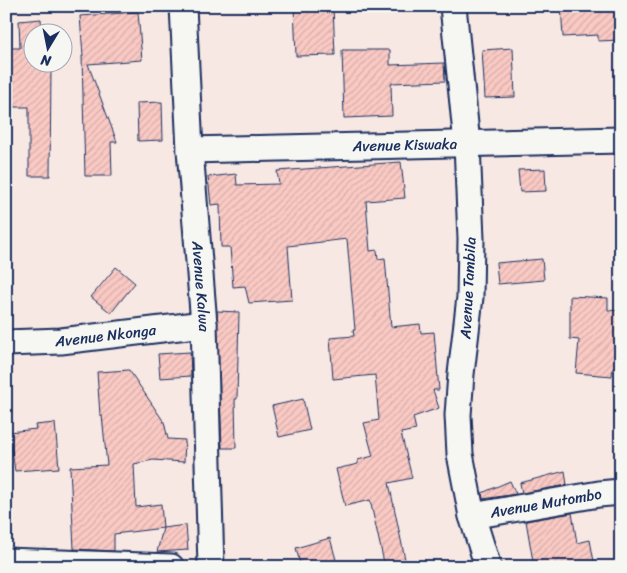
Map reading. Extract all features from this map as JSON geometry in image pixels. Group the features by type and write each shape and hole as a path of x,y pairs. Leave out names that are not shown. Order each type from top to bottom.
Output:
{"street":[{"name":"Avenue Kalwa","path":"183,6 190,150 204,324 211,567"},
{"name":"Avenue Tambila","path":"453,6 467,144 471,239 470,297 458,415 460,454 472,516 488,567"},
{"name":"Avenue Kiswaka","path":"190,150 621,140"},
{"name":"Avenue Nkonga","path":"6,343 61,340 204,324"},
{"name":"Avenue Mutombo","path":"472,516 599,494 621,492"},
{"path":"6,561 171,567"}],"building":[{"path":"294,6 333,6 335,55 296,56"},
{"path":"561,6 621,6 621,40 598,41 598,35 563,37"},
{"path":"138,12 142,60 88,64 117,142 111,142 112,176 85,176 83,56 80,16"},
{"path":"41,19 41,22 22,22 22,72 51,72 50,176 29,176 29,107 6,107 6,48 20,48 19,21"},
{"path":"513,48 515,97 485,98 482,50"},
{"path":"342,50 390,50 390,65 444,63 445,81 391,83 392,116 344,118"},
{"path":"162,102 163,140 138,141 137,103"},
{"path":"401,162 405,198 366,201 370,251 377,250 378,259 385,258 391,327 420,324 421,333 434,332 439,390 433,390 439,408 413,417 416,430 401,433 412,478 389,483 406,564 385,567 370,500 345,506 336,469 358,464 358,460 373,456 364,423 379,420 375,375 333,379 330,338 354,336 353,330 355,330 347,239 288,246 292,300 249,303 245,286 233,287 230,247 221,247 220,204 211,205 208,177 236,174 237,185 279,184 277,171"},
{"path":"545,169 546,191 520,192 518,170"},
{"path":"542,259 544,280 498,284 496,263"},
{"path":"116,267 135,283 111,313 91,297"},
{"path":"570,296 608,298 608,310 621,311 621,368 613,368 612,376 576,373 579,340 570,339"},
{"path":"217,311 239,312 237,399 235,399 236,448 222,448"},
{"path":"190,352 191,376 160,378 158,354"},
{"path":"129,370 164,422 168,439 185,440 184,462 153,460 134,464 136,507 161,504 163,528 114,534 114,551 74,549 70,467 107,465 102,415 100,415 97,372"},
{"path":"303,399 310,430 279,437 272,406"},
{"path":"55,423 59,468 15,471 9,432 36,429 35,425"},
{"path":"565,471 567,485 522,493 520,483"},
{"path":"510,481 516,494 483,499 482,493"},
{"path":"572,513 577,543 590,540 595,567 534,567 526,521"},
{"path":"186,525 188,550 157,552 163,528"},
{"path":"330,538 338,567 301,567 296,548"}]}
